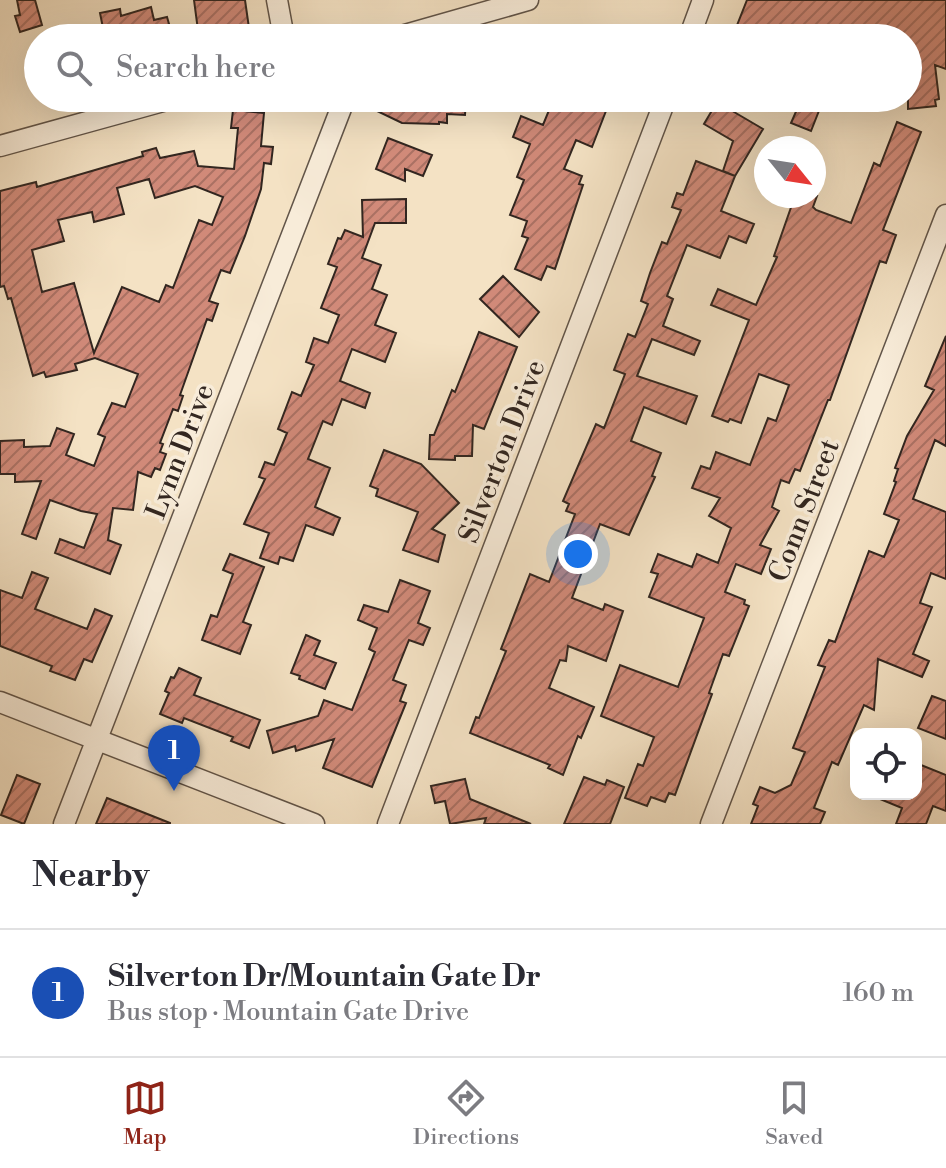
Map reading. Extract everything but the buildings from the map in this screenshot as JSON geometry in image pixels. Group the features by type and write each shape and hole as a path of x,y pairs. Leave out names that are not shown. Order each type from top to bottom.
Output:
{"street":[{"path":"277,0 281,24"},
{"path":"443,24 528,0"},
{"path":"694,24 703,0"},
{"path":"0,146 123,112"},
{"name":"Lynn Drive","path":"64,824 340,112"},
{"name":"Silverton Drive","path":"388,824 661,112"},
{"name":"Conn Street","path":"711,824 946,215"},
{"path":"0,702 314,824"}],"place":[{"name":"Silverton Dr/Mountain Gate Dr","path":"174,791"}]}
